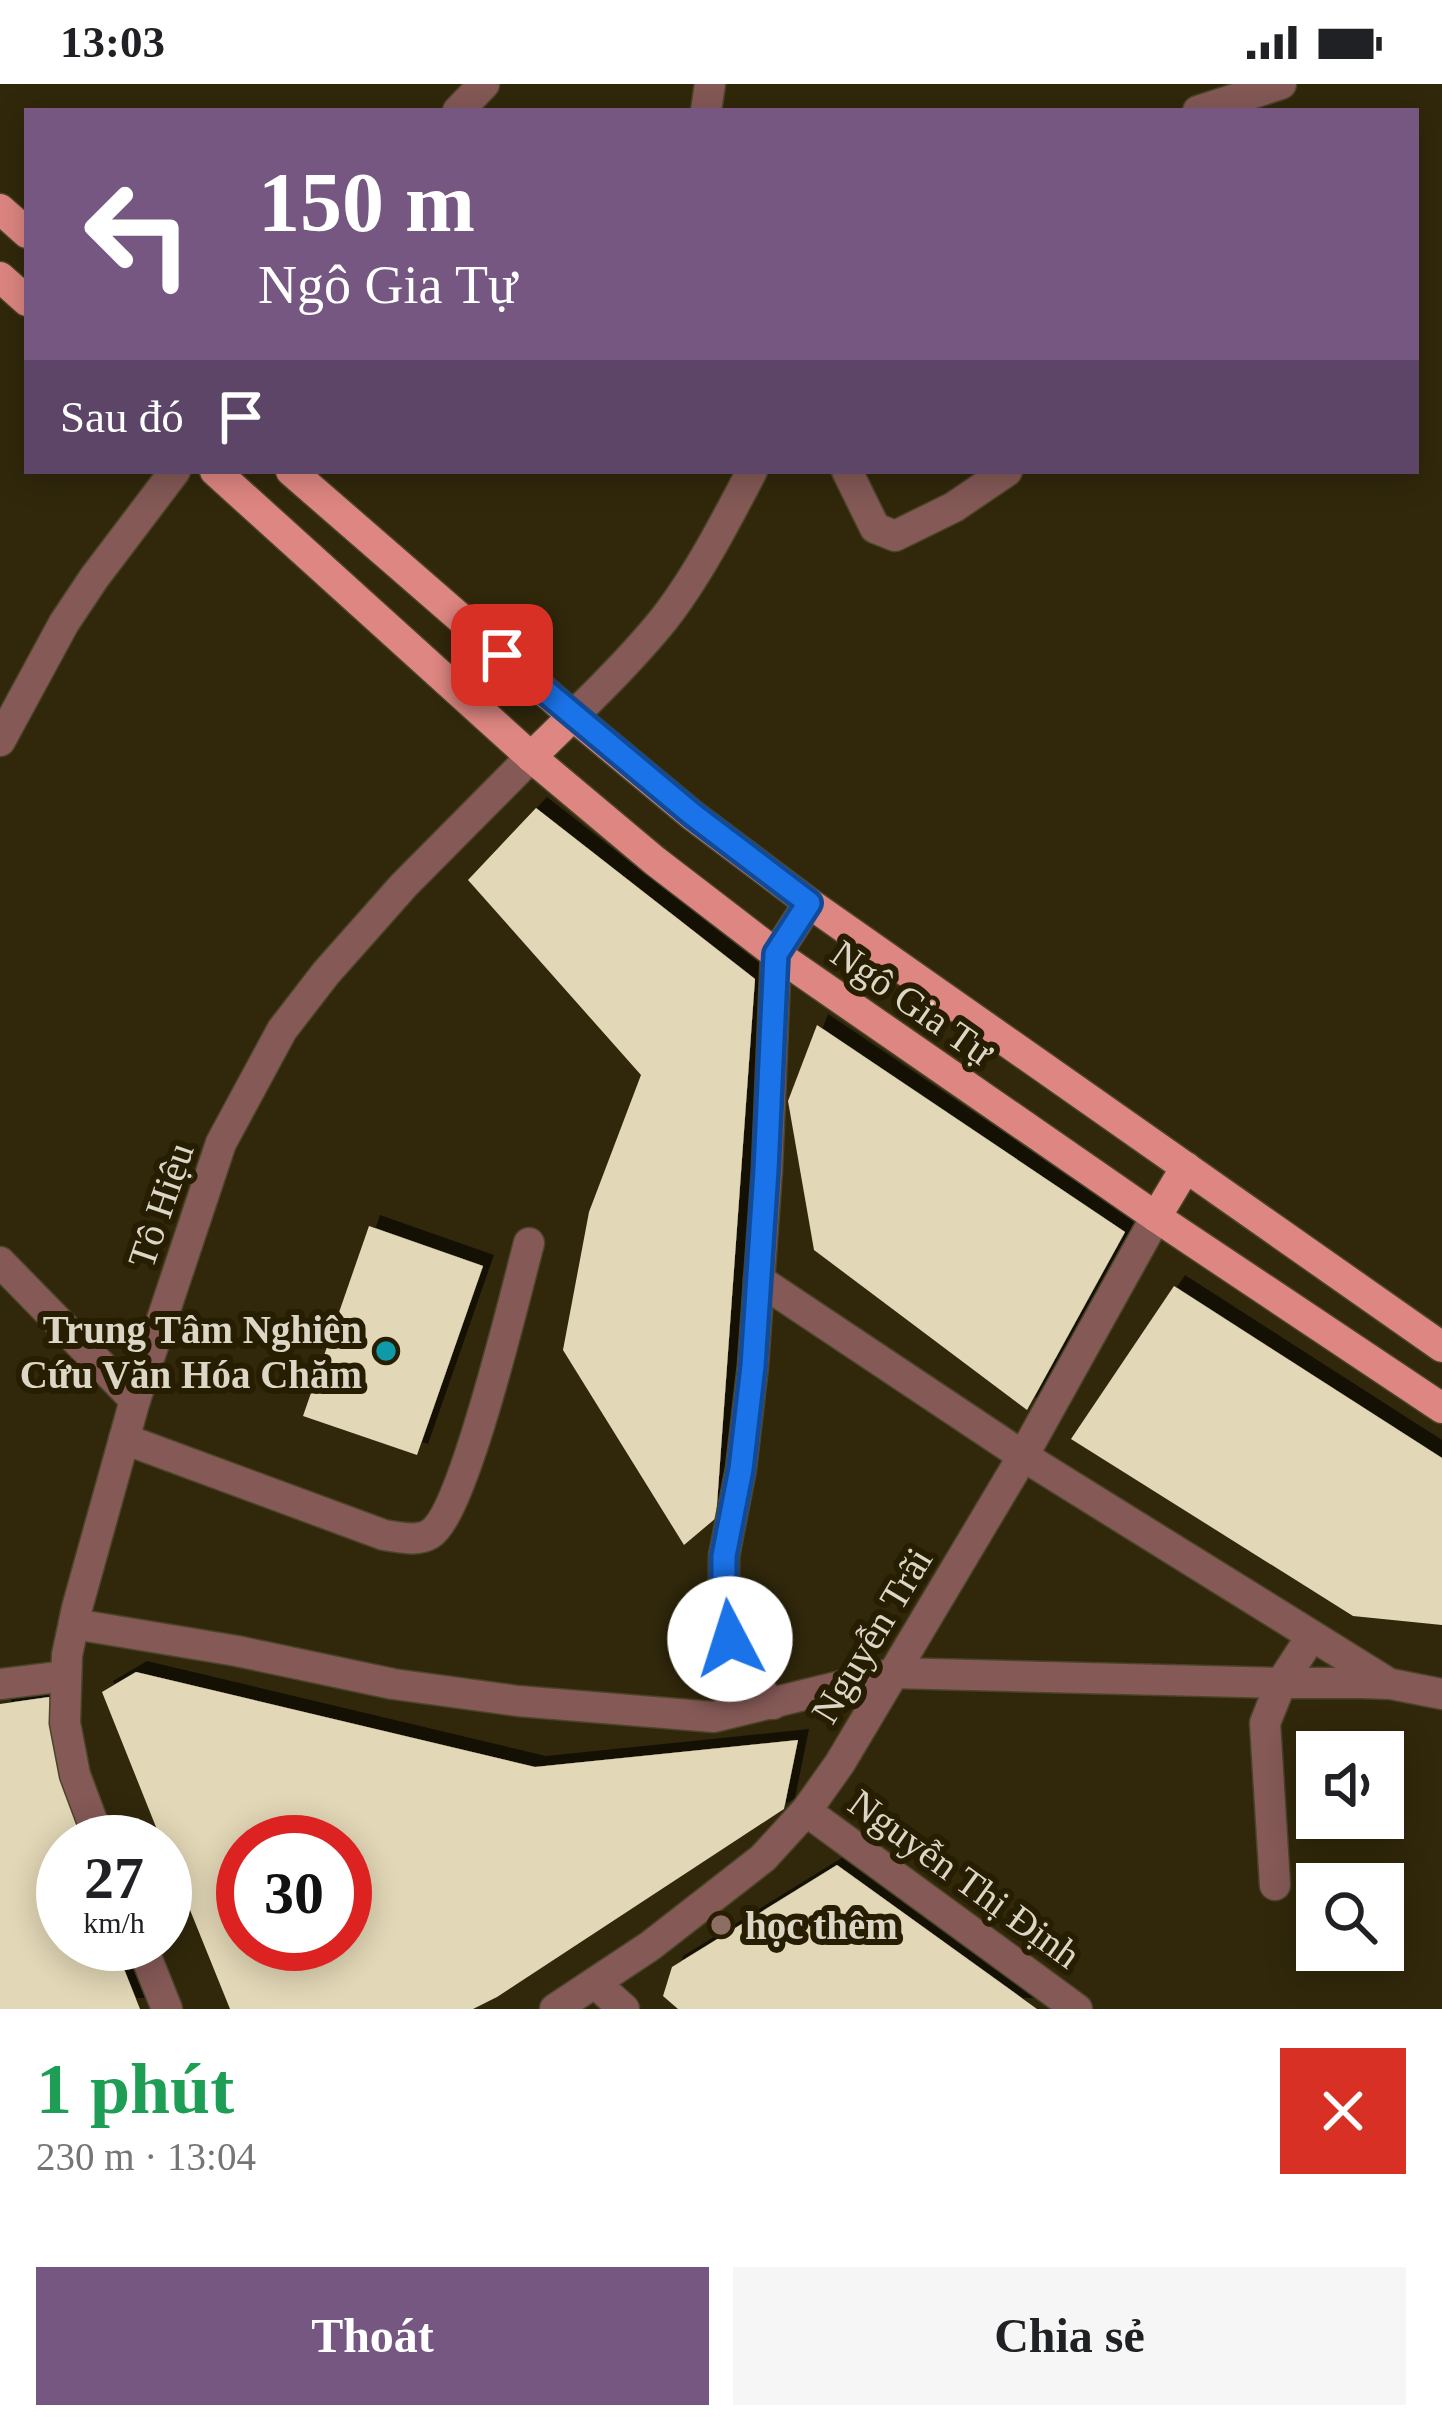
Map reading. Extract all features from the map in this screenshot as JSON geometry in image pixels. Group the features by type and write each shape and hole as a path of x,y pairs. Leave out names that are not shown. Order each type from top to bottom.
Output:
{"main road":[{"path":"0,208 24,230"},
{"path":"0,277 24,298"},
{"name":"Ngô Gia Tự","path":"217,474 531,757 776,954 1442,1408"},
{"name":"Ngô Gia Tự","path":"294,474 692,814 809,903 1442,1347"},
{"path":"531,757 572,716"},
{"path":"776,954 809,903"},
{"path":"1156,1217 1186,1167"}],"street":[{"path":"461,108 484,84"},
{"path":"1207,108 1281,84"},
{"path":"0,741 64,623 174,474"},
{"path":"572,716 668,615 750,474"},
{"path":"848,474 875,528 895,536 1002,474"},
{"name":"Tô Hiệu","path":"90,1815 75,1775 65,1723 67,1655 135,1400 221,1143 282,1030 326,973 404,885 531,757"},
{"path":"773,1704 742,1672 730,1639 724,1556 741,1469 759,1280 776,954"},
{"name":"Nguyễn Trãi","path":"555,2009 650,1946 763,1858 806,1811 840,1763 1023,1456 1156,1217"},
{"path":"124,1439 384,1535 414,1539 429,1535 450,1507 472,1448 529,1243"},
{"path":"0,1262 135,1400"},
{"path":"759,1280 1023,1456 1390,1684"},
{"path":"74,1624 393,1684 518,1701 715,1718 894,1673 1390,1684 1442,1694"},
{"path":"1275,1885 1265,1723 1281,1683 1311,1637"},
{"path":"0,1684 66,1676"},
{"name":"Nguyễn Thị Định","path":"806,1811 1077,2009"},
{"path":"152,1971 167,2009"},
{"path":"596,1983 623,2009"}],"building":[{"path":"536,808 755,979 716,1518 684,1545 563,1350 589,1212 641,1075 468,880"},
{"path":"817,1025 1125,1232 1027,1410 814,1250 788,1101"},
{"path":"369,1226 483,1266 417,1455 303,1416"},
{"path":"1174,1286 1442,1458 1442,1625 1353,1616 1071,1439"},
{"path":"136,1672 535,1767 798,1740 784,1809 473,2009 230,2009 192,1915 192,1815 151,1815 102,1692"},
{"path":"49,1697 77,1815 36,1815 36,1971 125,1971 140,2009 0,2009 0,1704"},
{"path":"837,1865 1037,2009 678,2009 663,1996 672,1967"}],"place":[{"name":"Trung Tâm Nghiên Cứu Văn Hóa Chăm","path":"386,1351"},
{"name":"học thêm","path":"721,1925"}],"route":[{"path":"502,655 692,814 809,903 776,954 753,1366 741,1469 724,1556 730,1639"}]}
